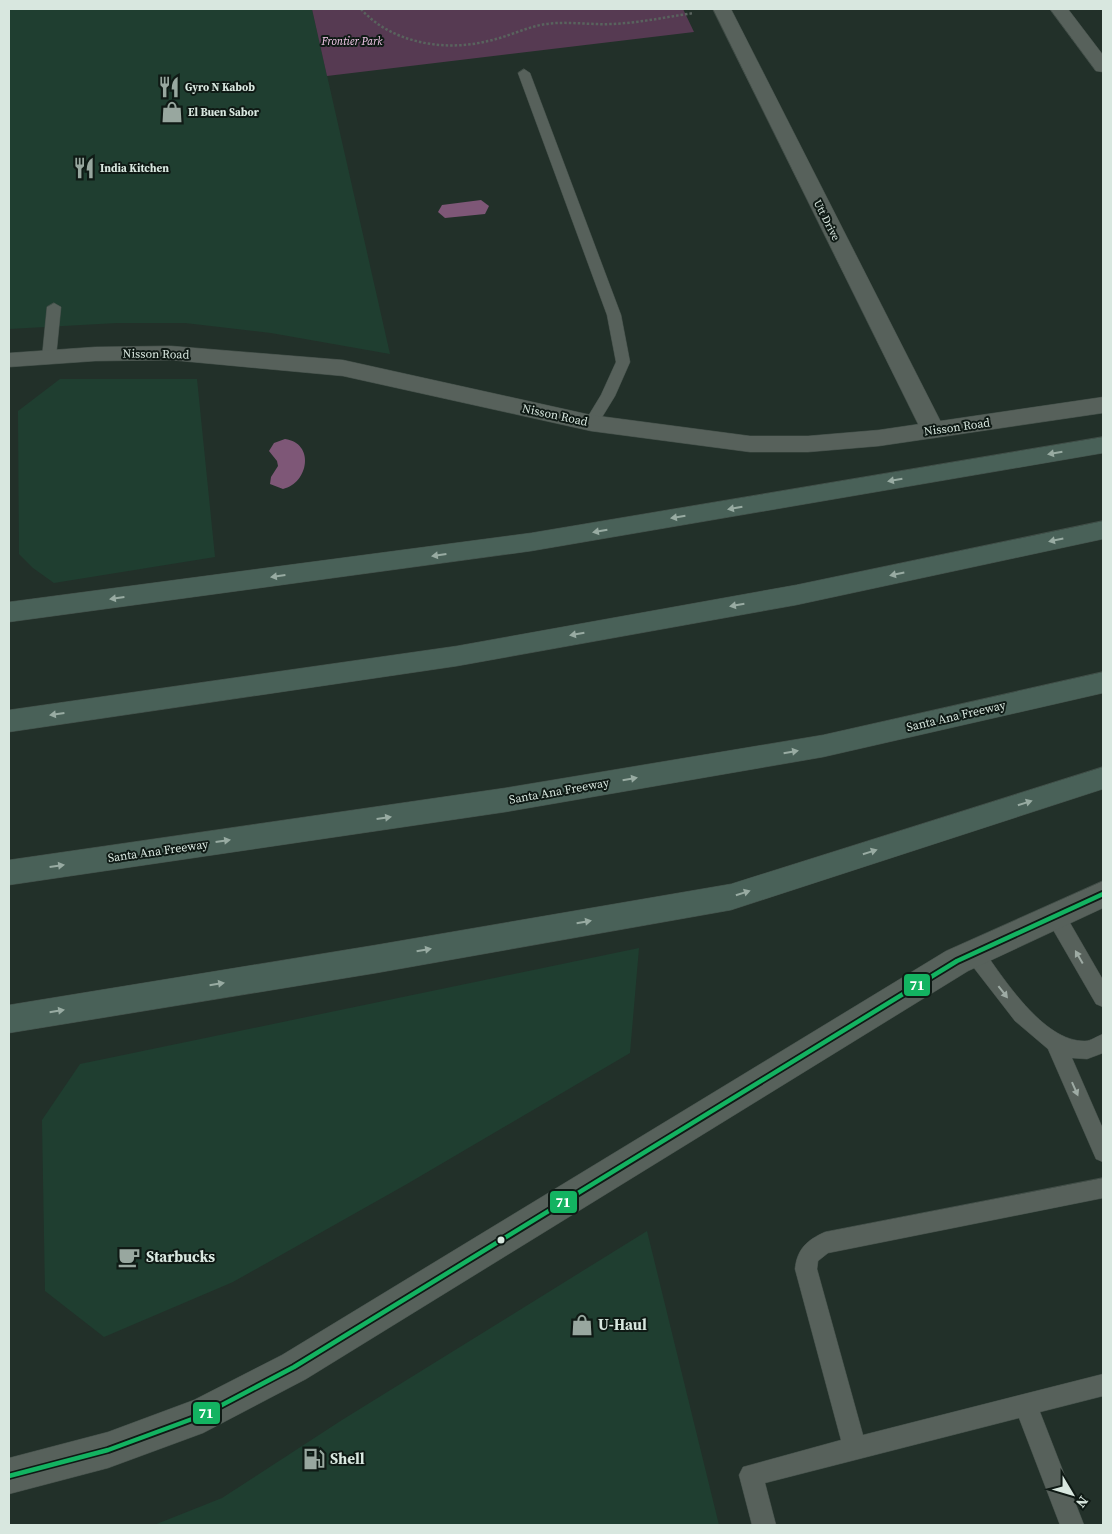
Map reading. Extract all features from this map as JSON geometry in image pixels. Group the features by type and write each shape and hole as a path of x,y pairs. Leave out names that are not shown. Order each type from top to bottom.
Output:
{"highway":[{"path":"9,612 531,542 1103,445"},
{"path":"9,721 457,656 796,595 1103,530"},
{"name":"Santa Ana Freeway","path":"9,873 505,800 823,746 1103,682"},
{"path":"9,1018 376,959 731,897 1103,778"}],"street":[{"name":"Utt Drive","path":"722,9 933,430"},
{"path":"1059,9 1103,67"},
{"name":"Nisson Road","path":"9,360 95,354 171,353 343,368 591,422 750,444 808,444 933,430 1040,416 1103,404"},
{"path":"9,1476 108,1450 203,1415 294,1367 974,953 1103,894"}],"lane":[{"path":"524,73 614,315 623,362 608,396 591,422"},
{"path":"49,357 54,307"},
{"path":"1055,915 1103,998"},
{"path":"974,953 1021,1015 1056,1045 1103,1152"},
{"path":"1056,1045 1085,1050 1103,1044"},
{"path":"855,1449 806,1270 806,1256 812,1250 825,1243 1103,1188"},
{"path":"764,1525 751,1475 1103,1385"},
{"path":"1026,1405 1072,1525"}],"path":[{"path":"361,9 364,14 380,26 399,36 435,44 457,45 479,44 546,24 575,22 618,24 722,9"}],"shaded area":[{"path":"9,9 312,9 390,354 271,333 185,323 117,323 9,329"},
{"path":"481,200 489,206 485,214 445,218 438,212 442,205"},
{"path":"60,379 197,379 215,557 54,583 33,568 19,554 18,411"},
{"path":"285,439 295,442 301,448 305,463 303,472 298,479 292,485 283,489 270,484 271,477 278,466 277,461 269,451 274,443"},
{"path":"639,948 630,1053 407,1184 233,1282 104,1337 45,1291 42,1120 80,1064"},
{"name":"U-Haul","path":"647,1231 719,1525 154,1525 222,1498 342,1420"}],"green space":[{"name":"Frontier Park","path":"312,9 683,9 694,32 327,76"}],"transit line":[{"name":"71","path":"9,1476 108,1450 203,1415 294,1367 957,961 1103,894"}],"place":[{"name":"Gyro N Kabob","path":"169,87"},
{"name":"El Buen Sabor","path":"172,112"},
{"name":"India Kitchen","path":"84,168"},
{"name":"Starbucks","path":"129,1257"},
{"name":"U-Haul","path":"582,1325"},
{"name":"Shell","path":"314,1459"}]}
